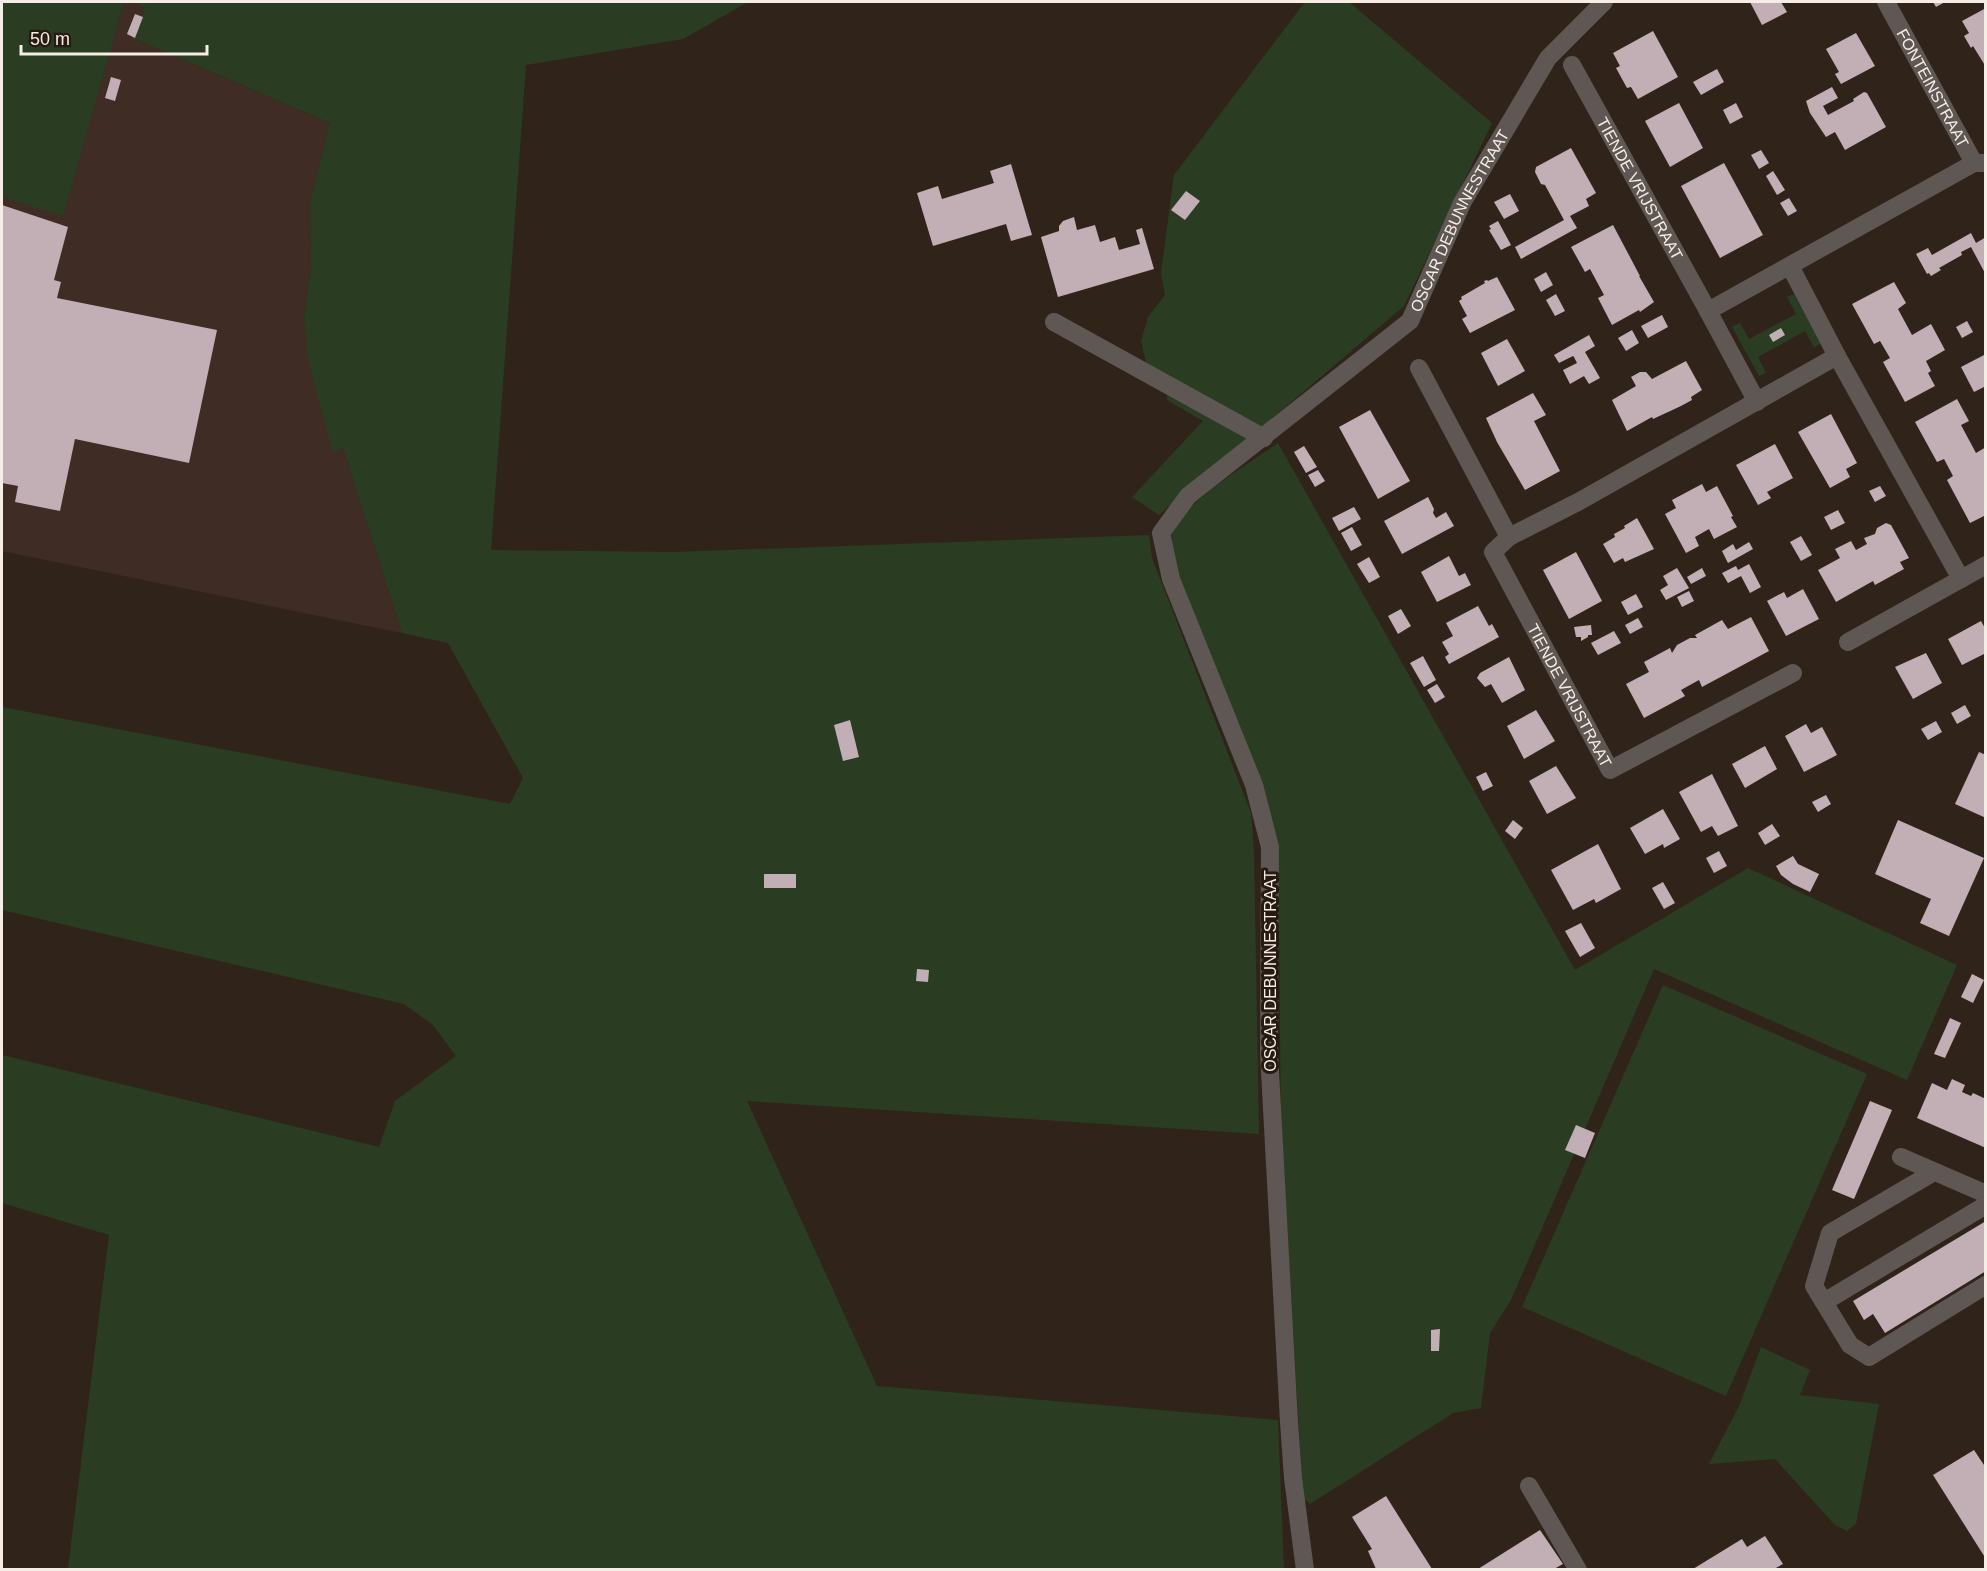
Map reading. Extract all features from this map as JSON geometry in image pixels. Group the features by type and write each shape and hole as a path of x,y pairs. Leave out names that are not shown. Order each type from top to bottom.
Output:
{"street":[{"name":"OSCAR DEBUNNESTRAAT","path":"1305,1569 1293,1478 1289,1422 1269,1053 1270,847 1254,785 1171,579 1161,532 1188,496 1410,321 1462,203 1548,58 1604,2"},
{"name":"FONTEINSTRAAT","path":"1886,2 1980,163"},
{"name":"TIENDE VRIJSTRAAT","path":"1572,65 1757,402"},
{"path":"1708,311 1980,163"},
{"path":"1790,266 1961,579"},
{"path":"1054,322 1264,438"},
{"path":"1419,368 1509,537 1838,356"},
{"name":"TIENDE VRIJSTRAAT","path":"1509,537 1493,552 1610,770 1793,673"},
{"path":"1848,642 1986,565"},
{"path":"1901,1157 1986,1194"},
{"path":"1934,1172 1830,1233 1814,1286 1850,1345 1869,1357 1986,1285"},
{"path":"1824,1302 1986,1205"},
{"path":"1529,1486 1578,1569"}],"shaded area":[{"path":"124,2 131,2 145,8 133,38 330,123 310,203 311,267 304,318 333,452 343,448 402,633 2,551 2,197 63,215"}],"green space":[{"path":"2,2 124,2 63,216 2,197"},
{"path":"131,2 748,2 683,39 526,65 491,550 675,552 1149,535 1152,558 1251,813 1254,851 1259,1134 747,1101 877,1386 1278,1420 1284,1569 68,1569 109,1235 2,1203 2,1055 379,1147 395,1101 456,1056 433,1025 404,1004 2,910 2,707 510,804 523,778 448,643 402,633 343,448 333,453 308,360 304,318 311,267 310,203 330,123 133,38 145,8"},
{"path":"1305,2 1349,2 1492,123 1404,306 1159,515 1132,497 1203,421 1167,400 1167,390 1147,367 1141,341 1148,317 1165,295 1161,273 1174,175"},
{"path":"1794,294 1821,344 1814,347 1805,331 1758,357 1766,373 1759,376 1732,327 1740,323 1749,339 1796,314 1787,297"},
{"path":"1278,443 1575,970 1748,868 1957,965 1907,1080 1654,969 1511,1300 1490,1333 1481,1408 1453,1413 1310,1504 1303,1498 1281,1125 1278,841 1170,552 1172,534 1189,509 1218,484"},
{"path":"1663,985 1867,1074 1726,1396 1522,1307"},
{"path":"1761,1347 1810,1370 1800,1395 1879,1404 1856,1524 1847,1531 1835,1525 1775,1459 1709,1464 1739,1406"}],"building":[{"path":"1750,2 1781,2 1787,12 1762,25"},
{"path":"1933,2 1945,2 1936,7"},
{"path":"1986,8 1986,67 1964,36 1969,33 1962,21"},
{"path":"135,14 143,17 135,38 127,34"},
{"path":"1653,31 1678,77 1638,99 1631,87 1627,88 1616,68 1620,66 1613,53"},
{"path":"1856,33 1875,66 1841,84 1835,74 1839,72 1826,49"},
{"path":"1717,69 1724,82 1701,95 1693,82"},
{"path":"111,77 121,80 115,101 105,98"},
{"path":"1832,87 1838,98 1823,106 1828,115 1854,101 1853,99 1864,92 1867,93 1886,127 1845,150 1835,132 1826,137 1810,113 1806,101"},
{"path":"1679,103 1703,148 1670,167 1645,121"},
{"path":"1736,103 1743,117 1730,124 1723,110"},
{"path":"1571,148 1596,193 1586,199 1589,206 1570,216 1577,228 1521,259 1515,247 1564,220 1545,185 1541,184 1535,172 1536,167"},
{"path":"1761,150 1769,163 1759,169 1751,155"},
{"path":"1724,163 1763,235 1720,258 1681,186"},
{"path":"1011,164 1032,235 1011,241 1006,224 933,246 917,193 938,186 942,199 994,183 990,171"},
{"path":"1773,171 1785,190 1777,195 1766,176"},
{"path":"1186,191 1200,201 1185,220 1171,210"},
{"path":"1510,194 1519,211 1504,219 1494,202"},
{"path":"1789,198 1797,211 1788,216 1780,203"},
{"path":"2,205 68,227 54,280 61,282 57,298 217,330 189,463 75,439 60,511 15,502 18,486 2,483"},
{"path":"1074,217 1077,230 1095,225 1100,242 1115,237 1119,250 1140,244 1136,230 1142,228 1154,269 1058,297 1041,237 1059,231 1059,226 1063,221"},
{"path":"1498,221 1511,245 1501,250 1489,230 1491,229 1489,226"},
{"path":"1613,225 1654,302 1640,312 1639,310 1612,325 1598,298 1604,295 1590,269 1585,272 1571,247"},
{"path":"1971,233 1976,243 1986,237 1986,275 1971,247 1939,268 1941,270 1931,276 1927,274 1916,254 1928,248 1932,255"},
{"path":"1546,272 1553,285 1541,292 1534,279"},
{"path":"1497,277 1515,310 1470,333 1462,319 1467,316 1459,301 1461,297 1485,283 1484,281"},
{"path":"1894,282 1906,303 1898,309 1912,335 1931,324 1945,350 1926,361 1931,371 1928,373 1935,386 1905,402 1883,362 1890,358 1880,341 1874,344 1852,304"},
{"path":"1556,294 1565,311 1555,316 1546,300"},
{"path":"1662,315 1668,327 1648,338 1641,326"},
{"path":"1967,321 1973,332 1962,338 1956,327"},
{"path":"1781,328 1785,335 1773,342 1769,335"},
{"path":"1632,330 1639,343 1626,351 1618,338"},
{"path":"1589,335 1595,346 1585,352 1600,378 1589,384 1584,376 1570,384 1563,370 1577,363 1574,357 1559,363 1554,355"},
{"path":"1507,339 1525,371 1498,386 1481,353"},
{"path":"1986,354 1986,386 1974,392 1961,367"},
{"path":"1686,361 1702,390 1691,397 1692,400 1653,419 1652,417 1627,431 1612,400 1636,386 1631,377 1640,372 1646,372 1652,379"},
{"path":"1533,393 1546,415 1534,421 1560,471 1525,490 1486,418"},
{"path":"1957,399 1969,421 1961,425 1976,453 1986,447 1986,515 1970,523 1947,480 1953,476 1944,459 1937,462 1915,422"},
{"path":"1370,410 1410,481 1378,499 1339,427"},
{"path":"1831,414 1857,463 1846,469 1850,477 1830,488 1798,432"},
{"path":"1775,444 1793,478 1767,492 1771,498 1758,505 1736,465"},
{"path":"1304,446 1317,467 1306,473 1294,452"},
{"path":"1318,470 1325,481 1315,487 1308,475"},
{"path":"1702,484 1706,492 1717,486 1737,527 1714,539 1709,529 1695,537 1699,546 1686,553 1665,514 1676,508 1672,500"},
{"path":"1880,486 1886,496 1875,502 1869,491"},
{"path":"1428,497 1436,518 1446,512 1454,526 1402,554 1384,521"},
{"path":"1354,507 1361,519 1339,531 1332,518"},
{"path":"1838,510 1845,523 1831,530 1824,517"},
{"path":"1637,518 1654,549 1625,562 1623,558 1614,563 1603,544"},
{"path":"1886,523 1891,525 1909,558 1900,562 1904,569 1875,585 1873,581 1836,602 1818,570 1840,558 1835,549 1851,541 1856,550 1867,544 1864,538 1875,534 1877,528"},
{"path":"1352,527 1362,545 1351,551 1341,533"},
{"path":"1801,536 1812,555 1801,561 1790,542"},
{"path":"1749,542 1753,549 1728,563 1722,551 1733,544 1736,550"},
{"path":"1576,552 1602,601 1569,619 1543,570"},
{"path":"1449,556 1459,576 1465,573 1471,585 1437,602 1421,572"},
{"path":"1369,557 1380,577 1369,583 1357,564"},
{"path":"1749,564 1761,587 1750,593 1741,576 1728,583 1722,573 1736,566 1738,570"},
{"path":"1677,568 1689,588 1666,600 1660,590 1668,585 1663,576"},
{"path":"1702,568 1706,576 1691,584 1687,577"},
{"path":"1803,589 1819,619 1786,636 1767,601 1784,592 1787,598"},
{"path":"1689,591 1694,601 1682,607 1677,597"},
{"path":"1636,594 1643,607 1628,615 1621,602"},
{"path":"1478,606 1489,626 1492,624 1499,637 1449,664 1445,657 1449,654 1442,642 1453,636 1446,623"},
{"path":"1401,609 1411,626 1398,634 1388,616"},
{"path":"1751,617 1769,651 1702,687 1699,680 1681,690 1685,696 1644,718 1626,684 1649,672 1644,662 1670,648 1672,653 1677,645 1690,638 1697,638 1695,635 1722,620 1728,629"},
{"path":"1638,618 1643,627 1630,634 1625,625"},
{"path":"1981,621 1986,630 1986,653 1962,665 1948,639"},
{"path":"1591,625 1592,635 1588,635 1581,641 1581,637 1576,637 1574,627"},
{"path":"1614,631 1621,643 1598,655 1591,643"},
{"path":"1926,653 1942,683 1913,699 1895,667"},
{"path":"1423,656 1436,680 1424,687 1410,663"},
{"path":"1509,657 1525,690 1502,703 1491,684 1485,687 1477,678 1480,673"},
{"path":"1437,684 1445,697 1435,703 1427,690"},
{"path":"1965,705 1971,716 1957,724 1951,713"},
{"path":"1536,710 1555,741 1524,759 1507,726"},
{"path":"850,720 859,757 843,761 834,725"},
{"path":"1936,721 1942,732 1928,740 1921,729"},
{"path":"1806,724 1811,733 1822,727 1837,755 1804,772 1785,736"},
{"path":"1765,746 1777,769 1745,788 1732,764"},
{"path":"1979,752 1986,755 1986,818 1955,804"},
{"path":"1556,766 1576,798 1547,814 1529,781"},
{"path":"1486,772 1493,786 1483,791 1476,777"},
{"path":"1712,774 1738,826 1718,836 1712,826 1701,832 1679,792"},
{"path":"1826,795 1831,804 1818,812 1812,802"},
{"path":"1663,809 1680,839 1664,848 1663,844 1645,854 1630,828"},
{"path":"1513,820 1523,828 1515,839 1505,831"},
{"path":"1898,820 1984,858 1949,936 1920,923 1931,899 1875,874"},
{"path":"1772,824 1780,836 1765,845 1758,833"},
{"path":"1598,844 1621,889 1596,903 1594,899 1573,910 1551,870"},
{"path":"1719,851 1727,866 1714,873 1706,858"},
{"path":"1793,856 1798,864 1819,874 1810,892 1781,875 1776,866"},
{"path":"764,874 796,874 796,888 764,888"},
{"path":"1663,882 1675,903 1664,909 1652,888"},
{"path":"1581,923 1595,948 1580,957 1565,931"},
{"path":"917,969 929,970 928,982 916,981"},
{"path":"1972,974 1984,980 1973,1003 1961,997"},
{"path":"1950,1018 1961,1023 1945,1058 1934,1054"},
{"path":"1952,1079 1965,1085 1962,1092 1971,1096 1973,1093 1986,1099 1986,1148 1917,1118 1932,1083 1947,1090"},
{"path":"1870,1101 1892,1110 1854,1199 1832,1190"},
{"path":"1576,1125 1595,1133 1585,1158 1565,1150"},
{"path":"1986,1221 1986,1271 1885,1333 1873,1314 1864,1320 1853,1301"},
{"path":"1440,1329 1439,1351 1431,1351 1431,1330"},
{"path":"1974,1450 1986,1468 1986,1559 1933,1475"},
{"path":"1386,1496 1432,1569 1376,1569 1368,1551 1372,1549 1352,1517"},
{"path":"1540,1530 1563,1564 1554,1569 1478,1569"},
{"path":"1765,1536 1783,1564 1774,1569 1693,1569 1742,1539 1747,1547"}]}
